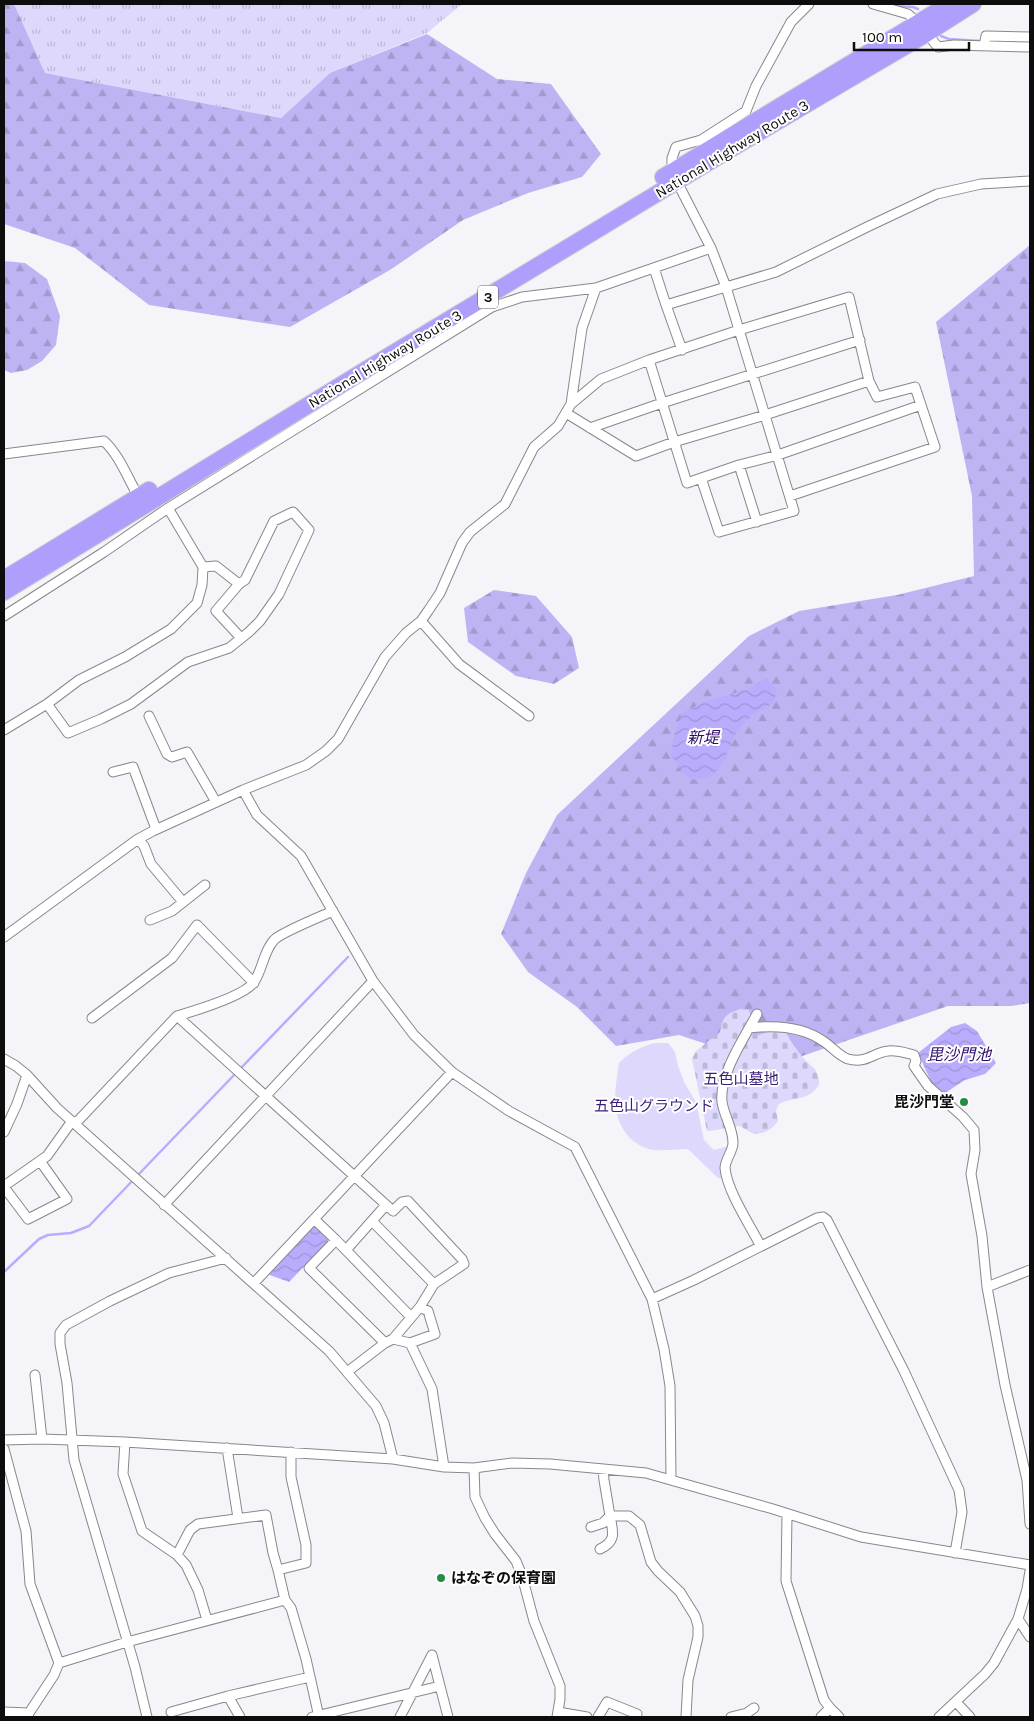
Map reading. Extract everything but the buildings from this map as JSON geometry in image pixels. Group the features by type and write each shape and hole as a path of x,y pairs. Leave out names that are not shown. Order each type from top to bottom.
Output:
{"highway":[{"name":"National Highway Route 3","path":"922,28 949,4"},
{"name":"National Highway Route 3","path":"4,592 146,507 674,177 922,28 973,4"},
{"name":"National Highway Route 3","path":"4,579 146,507"}],"street":[{"path":"701,478 719,532 794,511 726,287 711,248 674,177 672,158 676,147 701,140 746,111 756,86 790,22 809,4"},
{"path":"873,4 908,14 938,47 954,44 1030,47"},
{"path":"984,46 986,36 1030,37"},
{"path":"666,305 776,272 938,194 981,184 1030,181"},
{"path":"4,616 104,552 146,507 168,508 492,307 522,297 596,288 711,248"},
{"path":"654,268 682,350"},
{"path":"4,938 138,839 243,790 306,765 326,752 338,739 385,657 406,633 421,621 440,593 462,543 470,532 504,504 534,446 558,426 566,413 571,404 582,328 596,288"},
{"path":"571,404 601,379 649,360 739,330 849,298 870,381 877,397 915,387 934,448 790,496"},
{"path":"590,428 860,340"},
{"path":"649,360 687,483 739,465 778,455 921,405"},
{"path":"566,413 636,456 674,442 870,381"},
{"path":"4,454 104,441 126,472 146,507"},
{"path":"739,465 757,522"},
{"path":"4,730 47,704 79,680 125,657 172,629 197,603 202,585 203,567 168,508"},
{"path":"47,704 68,733 101,720 131,704 188,662 229,648 241,638 260,621 279,594 309,530 293,512 274,521 246,580 239,584 216,611 241,638"},
{"path":"203,567 216,566 239,584"},
{"path":"421,621 458,664 529,716"},
{"path":"150,716 166,754 172,757 187,752 216,802"},
{"path":"113,772 133,768 156,829"},
{"path":"243,790 257,815 301,856 373,980 414,1035 452,1072 510,1111 575,1147 652,1299 664,1349 670,1386 671,1480"},
{"path":"138,839 144,846 151,864 183,902"},
{"path":"150,920 172,911 205,885"},
{"path":"40,1161 67,1199 28,1219 4,1187 40,1161 47,1156 73,1123 177,1016 208,1007 240,992 254,982 265,953 275,938 333,911"},
{"path":"92,1018 172,958 197,925 254,982"},
{"path":"164,1205 373,980"},
{"path":"757,1014 724,1080 721,1093 722,1105 732,1131 733,1145 725,1167 732,1192 760,1245"},
{"path":"177,1016 393,1211 402,1202 408,1201 462,1259 464,1264 434,1284 420,1307 389,1341 347,1372"},
{"path":"750,1028 767,1026 785,1027 815,1035 847,1058 862,1060 887,1050 914,1055 916,1061 914,1066 928,1086 963,1117 974,1130 975,1150 972,1174 982,1236 987,1287 1005,1386 1027,1480 1030,1524"},
{"path":"5,1058 27,1075 73,1123 329,1350 376,1406 384,1423 393,1459"},
{"path":"254,1283 452,1072"},
{"path":"4,1132 17,1104 27,1075"},
{"path":"346,1250 386,1205"},
{"path":"652,1299 817,1218 822,1217 827,1220 904,1371 959,1490 962,1512 955,1552"},
{"path":"314,1219 411,1317"},
{"path":"372,1221 434,1284"},
{"path":"336,1240 309,1268 389,1341 410,1343 435,1334 428,1311 420,1307"},
{"path":"147,1717 74,1460 68,1383 60,1344 60,1333 66,1326 110,1301 169,1273 226,1258"},
{"path":"987,1287 1030,1270"},
{"path":"410,1343 432,1389 444,1467"},
{"path":"35,1375 42,1439"},
{"path":"4,1440 72,1440 227,1448 393,1459 444,1467 474,1468 512,1463 550,1464 646,1473 861,1537 1030,1565"},
{"path":"125,1442 123,1474 142,1531 177,1556 186,1565 194,1580 207,1620"},
{"path":"227,1448 238,1518"},
{"path":"4,1449 26,1531 30,1584 58,1663 54,1675 28,1715 4,1712"},
{"path":"278,1570 306,1563 304,1538 291,1477 291,1452"},
{"path":"474,1468 475,1497 494,1534 516,1561 534,1621 560,1686 558,1715 587,1717"},
{"path":"600,1549 612,1541 613,1535 603,1469"},
{"path":"177,1556 190,1530 198,1524 266,1514 285,1600 291,1608 310,1677 317,1717 440,1686"},
{"path":"788,1515 786,1581 824,1700 839,1717"},
{"path":"592,1527 603,1523 610,1516 629,1516 640,1525 652,1562 658,1571 680,1592 695,1616 698,1626 698,1637 688,1680 686,1717"},
{"path":"939,1717 990,1669 1018,1619 1027,1589 1030,1570"},
{"path":"58,1663 127,1642 285,1600"},
{"path":"1018,1619 1030,1637"},
{"path":"400,1717 432,1655 448,1717"},
{"path":"171,1712 228,1696 310,1677"},
{"path":"228,1696 240,1717"},
{"path":"598,1717 607,1702 637,1714 636,1717"},
{"path":"956,1702 970,1717"},
{"path":"731,1717 747,1713 754,1708"},
{"path":"822,1717 830,1708"}],"green space":[{"path":"4,4 14,4 45,73 281,118 330,73 427,34 497,79 551,84 601,154 582,177 528,193 463,220 390,270 290,327 149,305 75,248 4,224"},
{"path":"14,4 462,4 427,33 330,73 281,118 45,73"},
{"path":"1030,245 1030,1003 1011,1006 948,1006 773,1066 679,1035 616,1046 577,1007 528,972 501,934 526,873 557,815 749,636 799,611 897,595 974,576 972,496 936,322"},
{"path":"4,261 25,263 47,279 60,316 56,345 42,361 27,370 11,373 4,370"},
{"path":"494,590 536,596 572,637 579,668 554,684 516,676 468,642 464,608"},
{"name":"五色山墓地","path":"740,1009 749,1010 755,1036 777,1029 785,1031 798,1052 815,1069 819,1085 805,1097 789,1100 778,1105 776,1111 778,1121 766,1132 758,1134 739,1126 707,1131 692,1059 696,1051 720,1032 722,1022 726,1017"},
{"name":"五色山グラウンド","path":"655,1043 668,1043 675,1052 685,1084 696,1102 704,1140 714,1150 733,1145 725,1167 729,1180 718,1178 688,1149 647,1149 632,1140 620,1122 615,1104 619,1063 636,1050"}],"water":[{"name":"新堤","path":"766,679 777,689 774,703 752,715 736,732 724,761 712,776 693,780 682,772 671,755 675,732 682,713 704,702 748,689"},
{"name":"毘沙門池","path":"965,1023 977,1031 996,1063 985,1074 965,1080 942,1095 932,1084 918,1053 951,1027"},
{"path":"313,1225 328,1239 328,1242 289,1282 267,1274"}],"waterway":[{"path":"895,6 918,9"},
{"path":"941,36 949,39 996,42"},
{"path":"240,1069 348,957"},
{"path":"4,1272 39,1239 48,1235 71,1233 89,1226 236,1073"}],"place":[{"name":"毘沙門堂","path":"964,1102"},
{"name":"はなぞの保育園","path":"441,1578"}]}
